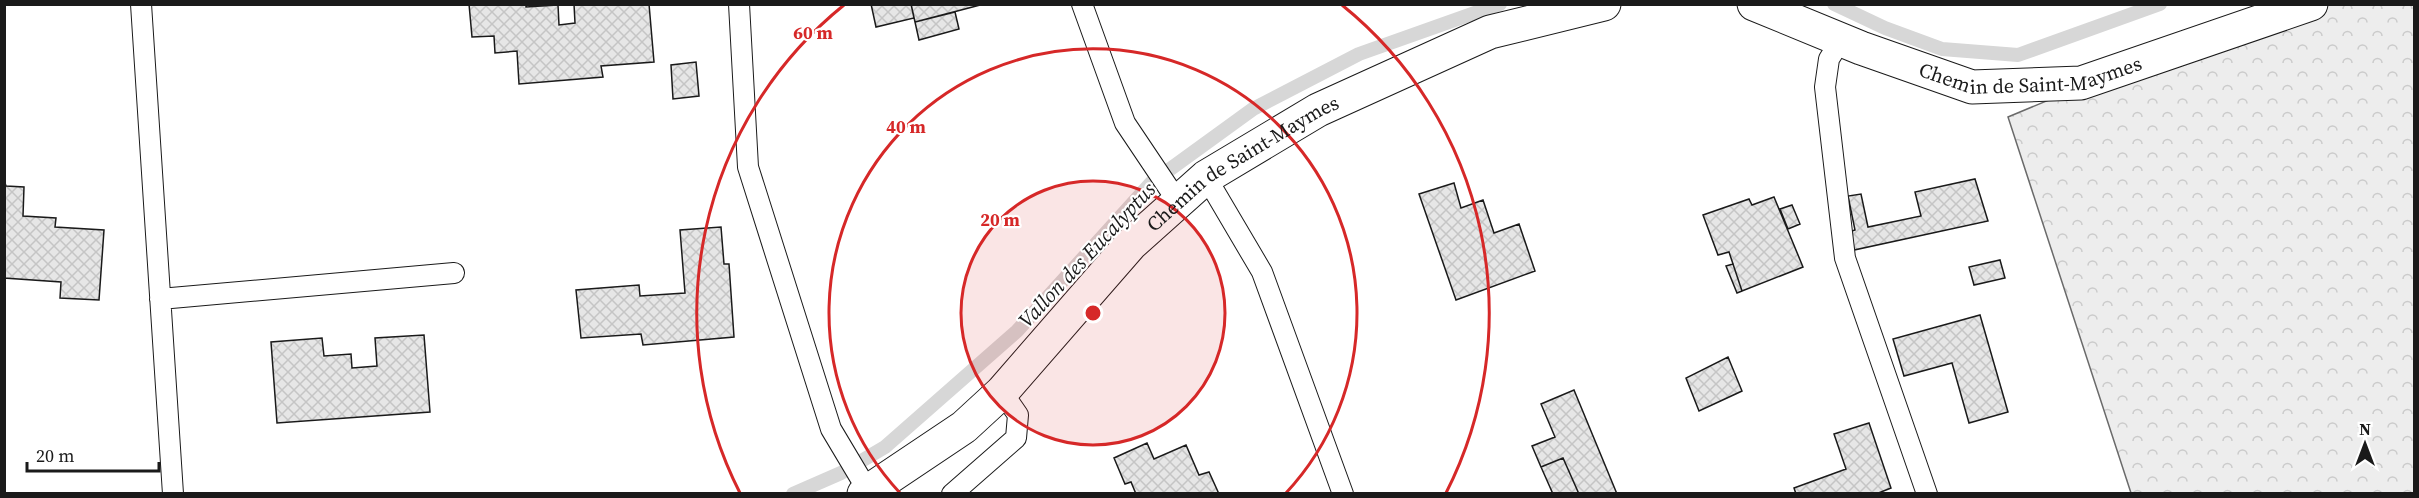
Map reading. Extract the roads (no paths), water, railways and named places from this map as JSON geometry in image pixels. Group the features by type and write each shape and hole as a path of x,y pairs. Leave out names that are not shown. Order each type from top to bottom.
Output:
{"street":[{"name":"Chemin de Saint-Maymes","path":"866,492 964,427 1002,392 1131,244 1206,177 1318,110 1490,32 1604,4"},
{"name":"Chemin de Saint-Maymes","path":"1754,4 1841,40 1972,87 2081,83 2312,4"}],"lane":[{"path":"141,4 173,494"},
{"path":"739,4 748,167 831,429 866,492"},
{"path":"1082,4 1125,123 1178,202"},
{"path":"1841,40 1829,59 1825,87 1845,258 1927,494"},
{"path":"1206,177 1262,272 1343,494"},
{"path":"160,299 454,273"},
{"path":"952,494 1016,438 1018,415 1002,392"}],"waterway":[{"name":"Vallon des Eucalyptus","path":"793,494 841,473 885,447 1017,331 1151,183 1253,109 1359,54 1500,4"},
{"name":"Vallon des Eucalyptus","path":"1834,4 1885,28 1942,49 2018,55 2160,4"}]}
